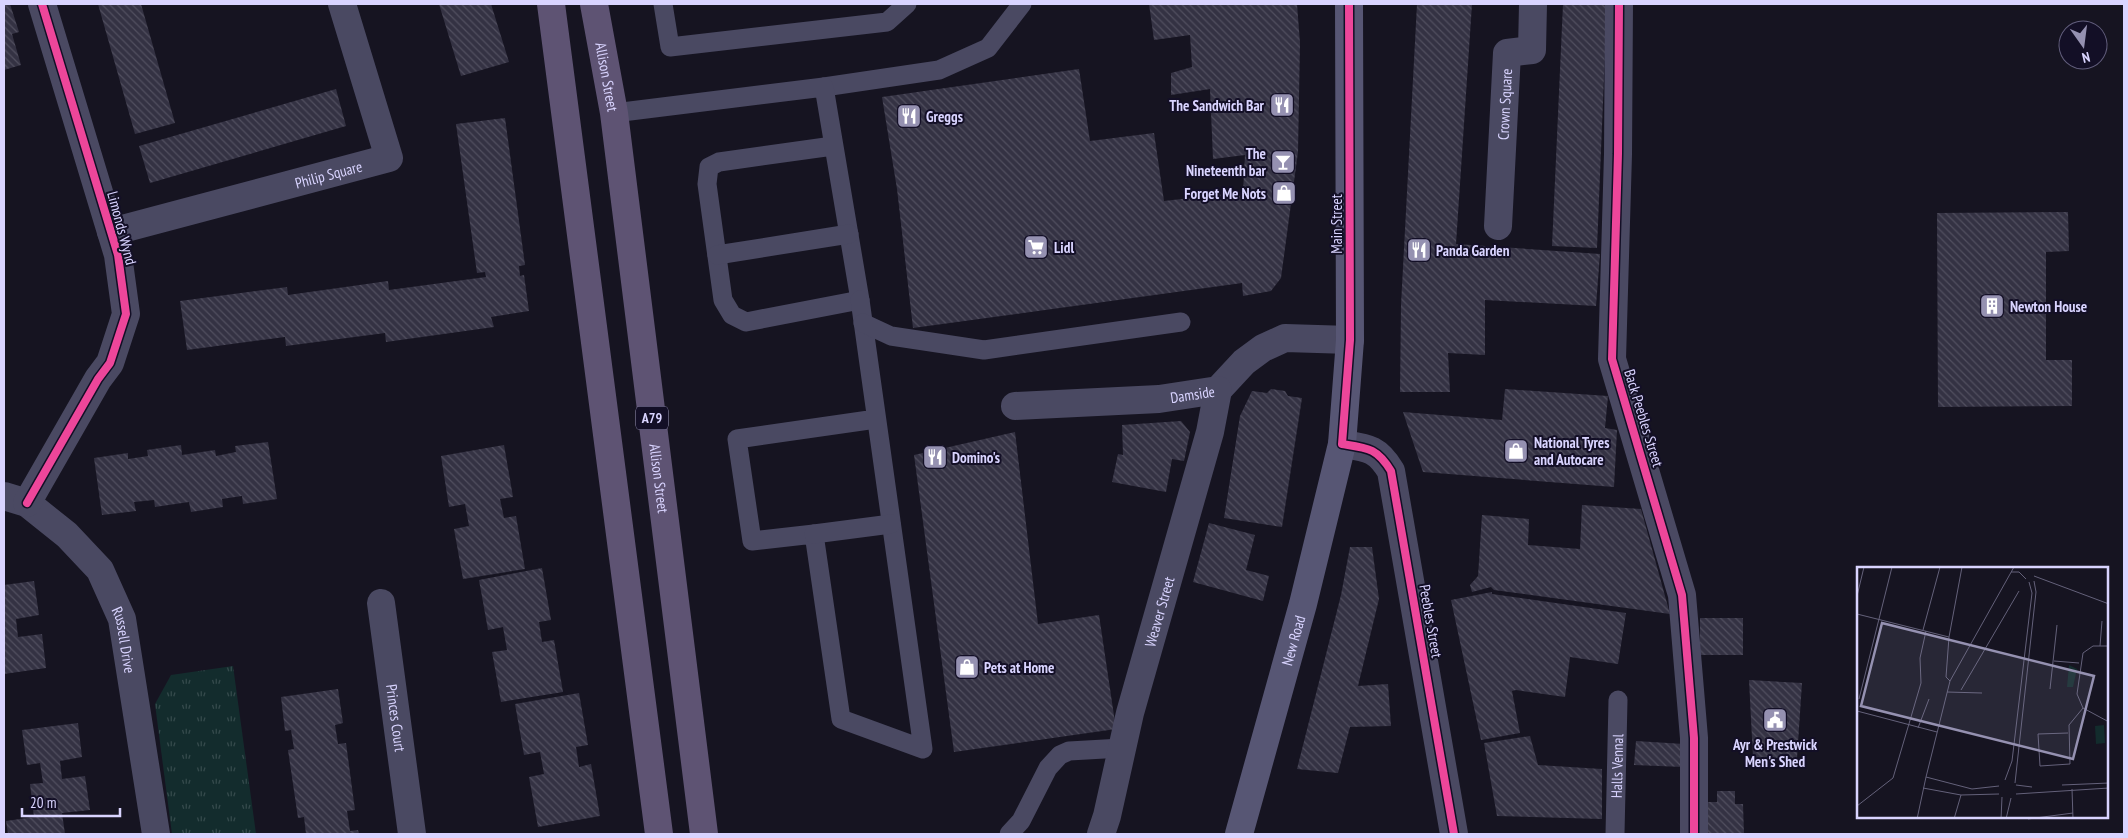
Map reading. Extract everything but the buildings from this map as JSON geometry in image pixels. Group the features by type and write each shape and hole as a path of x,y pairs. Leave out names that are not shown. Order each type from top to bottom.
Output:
{"main road":[{"path":"550,4 658,834"},
{"name":"Allison Street","path":"594,4 614,113 704,834"}],"street":[{"name":"Limonds Wynd","path":"16,500 110,363 126,314 118,254 42,4"},
{"name":"Philip Square","path":"111,232 389,158 342,4"},
{"name":"Main Street","path":"1342,444 1350,340 1349,4"},
{"name":"Crown Square","path":"1498,226 1507,53 1532,50 1533,4"},
{"name":"Back Peebles Street","path":"1619,4 1618,154 1612,359 1682,595 1694,738 1694,834"},
{"name":"Damside","path":"1015,406 1158,399 1218,390 1244,362 1263,348 1285,338 1350,340"},
{"name":"Weaver Street","path":"1101,834 1130,713 1210,432 1218,390"},
{"name":"New Road","path":"1239,834 1303,604 1342,444"},
{"name":"Peebles Street","path":"1342,444 1365,448 1382,456 1391,471 1454,834"},
{"name":"Russell Drive","path":"16,500 67,535 100,570 122,619 156,834"},
{"name":"Princes Court","path":"381,603 412,834"}],"lane":[{"path":"664,4 670,47 887,22 907,4"},
{"path":"614,113 824,87 939,70 988,48 1022,4"},
{"path":"814,534 841,719 923,749 860,300 824,87"},
{"path":"833,146 719,162 709,167 707,184 722,300 732,315 746,322 860,300"},
{"path":"717,255 849,234"},
{"path":"863,323 891,336 984,350 1181,322"},
{"path":"876,419 737,439 752,541 891,524"},
{"name":"Halls Vennal","path":"1615,834 1618,700"},
{"path":"1009,834 1021,821 1048,768 1060,754 1068,751 1122,748"}],"green space":[{"path":"233,666 256,834 172,834 155,704 171,675"}],"cycle path":[{"path":"27,503 98,379 110,363 126,314 118,255 42,4"},
{"path":"1349,4 1350,340 1342,444 1371,450 1386,463 1391,471 1454,834"},
{"path":"1619,4 1618,154 1612,359 1682,595 1694,738 1694,834"}],"place":[{"name":"The Sandwich Bar","path":"1282,105"},
{"name":"Greggs","path":"909,116"},
{"name":"The Nineteenth bar","path":"1283,162"},
{"name":"Forget Me Nots","path":"1284,193"},
{"name":"Lidl","path":"1036,247"},
{"name":"Panda Garden","path":"1419,250"},
{"name":"Newton House","path":"1992,306"},
{"name":"National Tyres and Autocare","path":"1516,451"},
{"name":"Domino's","path":"935,457"},
{"name":"Pets at Home","path":"967,667"},
{"name":"Ayr & Prestwick Men's Shed","path":"1775,720"}]}
